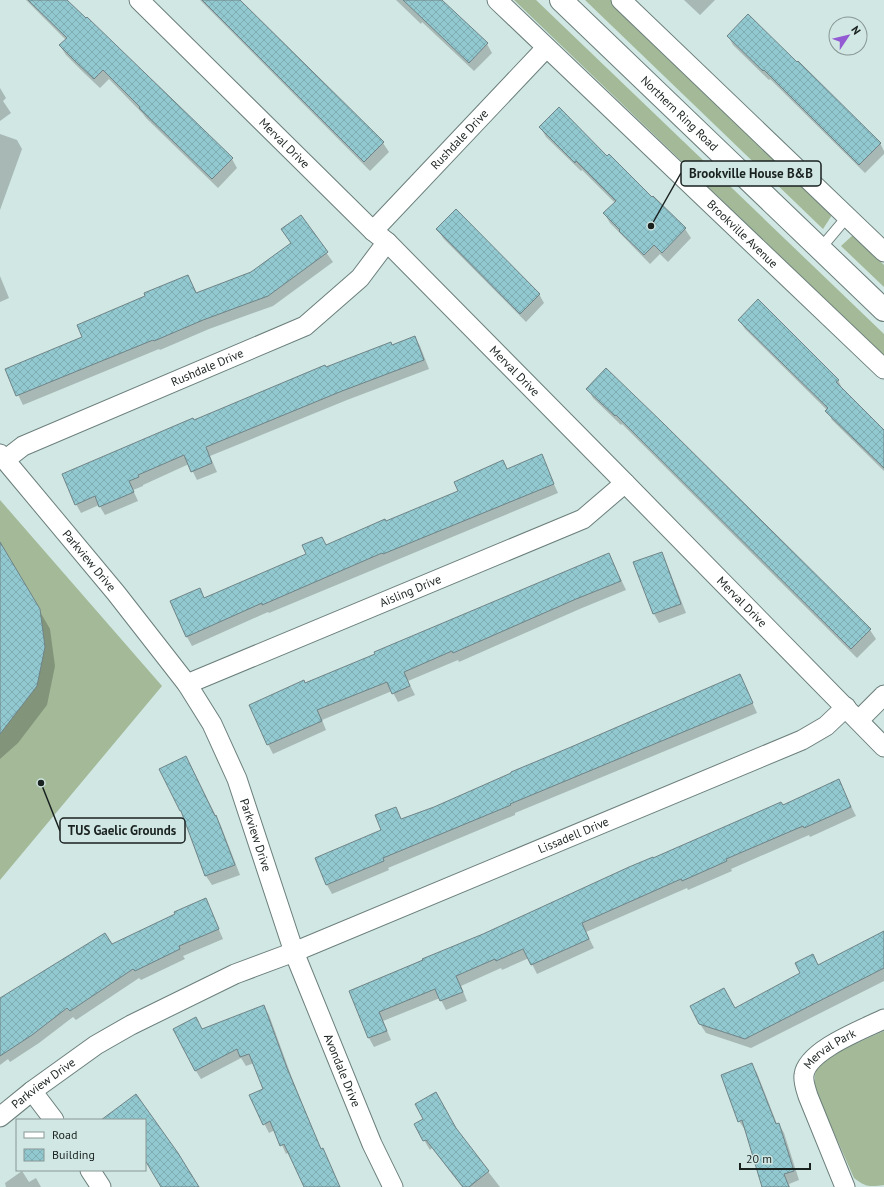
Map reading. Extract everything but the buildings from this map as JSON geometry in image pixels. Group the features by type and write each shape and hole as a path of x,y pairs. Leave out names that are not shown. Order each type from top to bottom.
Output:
{"main road":[{"name":"Northern Ring Road","path":"561,0 884,310"}],"street":[{"name":"Merval Drive","path":"139,0 380,237 625,483 884,747"},
{"name":"Brookville Avenue","path":"497,0 884,370"},
{"path":"620,0 884,252"},
{"name":"Rushdale Drive","path":"3,457 23,446 305,326 360,278 380,237 546,48"},
{"name":"Parkview Drive","path":"0,1117 32,1091 96,1045 130,1025 235,974 294,952 237,779 212,724 187,684 116,593 3,457"},
{"name":"Aisling Drive","path":"187,684 583,519 625,483"},
{"name":"Lissadell Drive","path":"294,952 802,740 826,726 853,714 884,695"},
{"name":"Avondale Drive","path":"294,952 372,1144 393,1187"},
{"name":"Merval Park","path":"845,1187 808,1096 804,1074 809,1061 824,1049 884,1019"},
{"path":"32,1091 53,1119"},
{"path":"91,1171 101,1187"}],"lane":[{"path":"820,249 847,217"}],"green space":[{"path":"514,0 536,0 884,334 884,356"},
{"path":"585,0 613,0 832,215 823,229"},
{"path":"853,235 884,265 884,287 841,246"},
{"path":"0,500 162,686 0,880"},
{"path":"884,1031 884,1185 871,1186 865,1185 854,1178 816,1092 815,1076 818,1067 829,1058 848,1047"}],"place":[{"name":"Brookville House B&B","path":"651,226"},
{"name":"TUS Gaelic Grounds","path":"41,783"}]}
